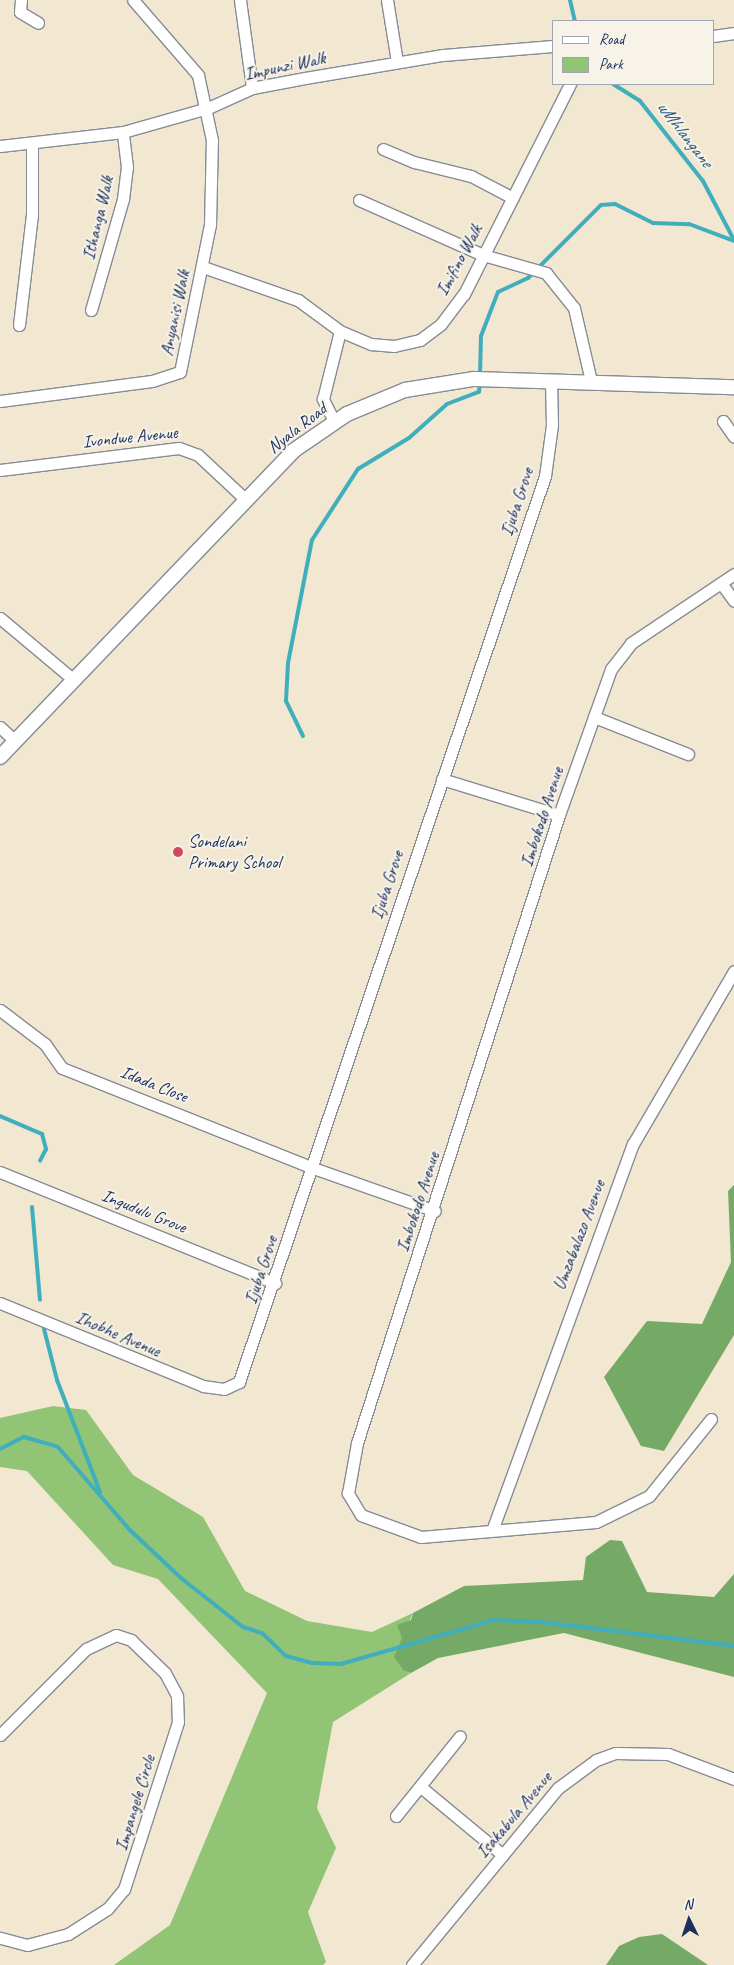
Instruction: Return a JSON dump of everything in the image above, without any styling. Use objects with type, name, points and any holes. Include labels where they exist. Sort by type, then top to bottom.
[{"type":"street","points":[[20,0],[20,12],[38,23]]},
{"type":"street","name":"Anyanisi Walk","points":[[0,401],[178,374],[203,267],[212,176],[208,108],[198,75],[186,57],[134,0]]},
{"type":"street","points":[[240,0],[252,88]]},
{"type":"street","points":[[387,0],[397,62]]},
{"type":"street","points":[[714,36],[734,33]]},
{"type":"street","name":"Impunzi Walk","points":[[0,146],[32,145],[123,132],[208,108],[252,88],[397,62],[552,46]]},
{"type":"street","name":"Imifino Walk","points":[[203,267],[298,300],[340,331],[384,346],[420,340],[453,310],[513,198],[570,85]]},
{"type":"street","name":"Ithanga Walk","points":[[91,310],[123,199],[127,167],[123,132]]},
{"type":"street","points":[[19,325],[32,215],[32,145]]},
{"type":"street","points":[[383,149],[414,162],[463,173],[513,198]]},
{"type":"street","points":[[360,200],[482,255],[534,268],[546,273],[574,308],[591,381]]},
{"type":"street","points":[[334,422],[323,399],[340,331]]},
{"type":"street","name":"Nyala Road","points":[[0,757],[245,499],[293,451],[334,422],[405,390],[480,378],[734,387]]},
{"type":"street","name":"Ijuba Grove","points":[[224,1389],[239,1382],[245,1371],[442,778],[546,476],[552,425],[551,380]]},
{"type":"street","points":[[723,421],[734,437]]},
{"type":"street","name":"Ivondwe Avenue","points":[[0,470],[179,448],[198,454],[245,499]]},
{"type":"street","name":"Imbokodo Avenue","points":[[712,1419],[671,1474],[649,1496],[616,1515],[596,1522],[494,1528],[464,1536],[409,1535],[361,1515],[348,1493],[357,1443],[435,1211],[559,815],[611,669],[625,648],[734,574]]},
{"type":"street","points":[[721,582],[734,601]]},
{"type":"street","points":[[0,618],[74,680]]},
{"type":"street","points":[[594,717],[688,754]]},
{"type":"street","points":[[0,727],[15,741]]},
{"type":"street","points":[[442,778],[559,815]]},
{"type":"street","name":"Umzabalazo Avenue","points":[[494,1528],[633,1144],[734,971]]},
{"type":"street","name":"Idada Close","points":[[0,1010],[45,1044],[62,1068],[313,1168],[435,1211]]},
{"type":"street","name":"Ingudulu Grove","points":[[0,1172],[275,1283]]},
{"type":"street","name":"Ihobhe Avenue","points":[[0,1303],[186,1380],[224,1389]]},
{"type":"street","name":"Impangele Circle","points":[[0,1735],[95,1643],[116,1635],[127,1637],[165,1674],[177,1696],[178,1722],[134,1866],[124,1889],[88,1924],[47,1942],[26,1946],[0,1938]]},
{"type":"street","points":[[396,1816],[422,1788],[460,1736]]},
{"type":"street","name":"Isakabula Avenue","points":[[412,1965],[558,1788],[577,1771],[615,1753],[668,1754],[734,1779]]},
{"type":"street","points":[[422,1788],[503,1855]]},
{"type":"green space","points":[[734,1185],[734,1335],[664,1451],[641,1446],[604,1377],[647,1321],[702,1324],[731,1262],[728,1191]]},
{"type":"green space","points":[[53,1406],[86,1410],[133,1475],[203,1517],[245,1591],[307,1621],[372,1632],[413,1613],[402,1638],[404,1671],[411,1673],[333,1722],[317,1808],[336,1848],[308,1912],[326,1962],[323,1965],[114,1965],[170,1925],[267,1693],[158,1579],[113,1565],[27,1471],[0,1467],[0,1418]]},
{"type":"green space","points":[[610,1540],[622,1541],[647,1592],[714,1597],[734,1574],[734,1677],[564,1633],[438,1658],[411,1673],[404,1671],[394,1657],[402,1638],[397,1625],[411,1620],[413,1613],[464,1586],[583,1580],[586,1557]]},
{"type":"green space","points":[[662,1934],[708,1965],[606,1965],[619,1946],[639,1937]]},
{"type":"waterway","name":"uMhlangane","points":[[570,0],[575,20]]},
{"type":"waterway","name":"uMhlangane","points":[[615,85],[640,101],[703,181],[734,240]]},
{"type":"waterway","points":[[480,376],[481,336],[498,292],[528,278],[601,205],[615,204],[653,223],[689,224],[734,241]]},
{"type":"waterway","points":[[303,736],[286,701],[288,663],[312,540],[358,469],[409,438],[447,404],[479,392],[480,383]]},
{"type":"waterway","points":[[0,1116],[42,1134],[46,1149],[40,1161]]},
{"type":"waterway","points":[[32,1207],[40,1300]]},
{"type":"waterway","points":[[44,1329],[57,1380],[100,1492]]},
{"type":"waterway","points":[[0,1449],[24,1437],[58,1447],[130,1530],[181,1578],[243,1627],[262,1633],[286,1656],[312,1663],[341,1664],[494,1620],[542,1622],[734,1646]]},
{"type":"place","name":"Sondelani Primary School","points":[[178,852]]}]
